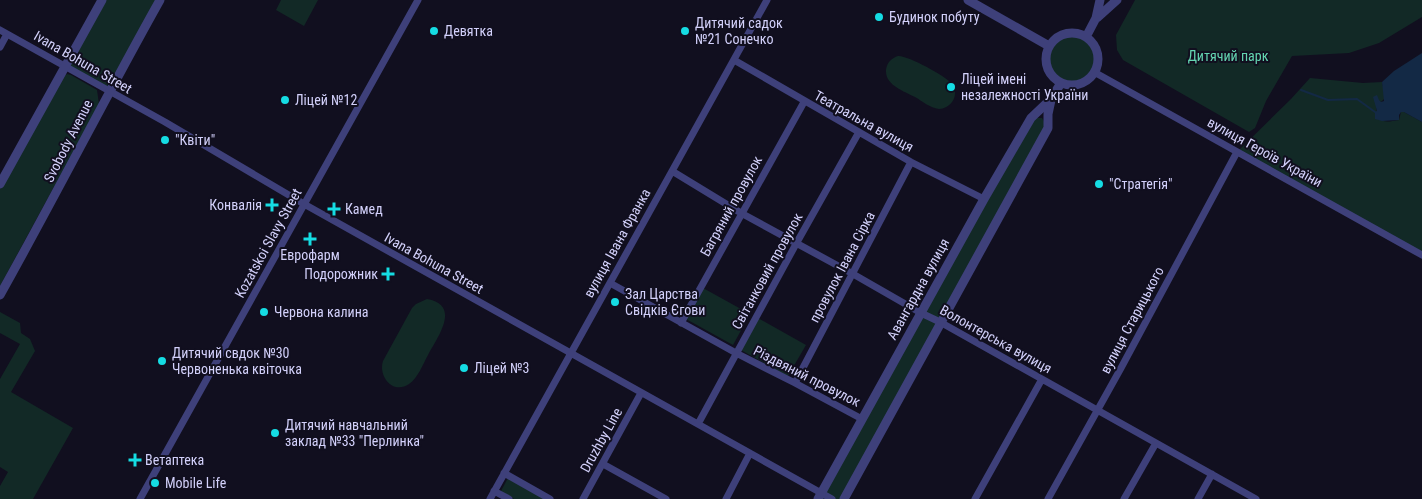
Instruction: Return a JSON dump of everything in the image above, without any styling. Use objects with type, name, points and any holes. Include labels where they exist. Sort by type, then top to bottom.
[{"type":"street","points":[[0,184],[102,0]]},
{"type":"street","name":"Svobody Avenue","points":[[0,294],[160,0]]},
{"type":"street","name":"Kozatskoi Slavy Street","points":[[140,499],[418,0]]},
{"type":"street","name":"вулиця Івана Франка","points":[[490,499],[767,0]]},
{"type":"street","points":[[968,0],[1049,46]]},
{"type":"street","points":[[1086,37],[1096,18],[1100,0]]},
{"type":"street","points":[[1096,18],[1116,0]]},
{"type":"street","name":"Ivana Bohuna Street","points":[[0,30],[165,122],[304,204],[750,453],[820,496],[832,499]]},
{"type":"street","points":[[1075,33],[1086,37],[1095,46],[1097,52],[1097,65],[1094,72],[1091,77],[1080,84],[1067,85],[1060,83],[1051,75],[1046,64],[1045,57],[1049,46],[1057,37],[1063,34],[1075,33]]},
{"type":"street","points":[[0,48],[7,34]]},
{"type":"street","name":"Театральна вулиця","points":[[734,60],[804,102],[912,162],[984,199]]},
{"type":"street","name":"вулиця Героїв України","points":[[1094,72],[1422,255]]},
{"type":"street","name":"Авангардна вулиця","points":[[844,499],[1048,128],[1051,100],[1060,83]]},
{"type":"street","name":"Авангардна вулиця","points":[[820,496],[984,199],[1031,118],[1051,100]]},
{"type":"street","name":"Багряний провулок","points":[[681,323],[804,102]]},
{"type":"street","name":"Світанковий провулок","points":[[698,424],[859,132]]},
{"type":"street","name":"вулиця Старицького","points":[[1048,499],[1237,152]]},
{"type":"street","name":"провулок Івана Сірка","points":[[795,382],[912,162]]},
{"type":"street","name":"Волонтерська вулиця","points":[[672,171],[741,214],[940,322],[1256,499]]},
{"type":"street","name":"Різдвяний провулок","points":[[610,283],[736,353],[795,382],[862,419]]},
{"type":"street","points":[[975,499],[1042,379]]},
{"type":"street","name":"Druzhby Line","points":[[583,499],[641,393]]},
{"type":"street","points":[[1124,499],[1156,443]]},
{"type":"street","points":[[726,499],[750,453]]},
{"type":"street","points":[[603,464],[666,499]]},
{"type":"street","points":[[504,473],[550,499]]},
{"type":"street","points":[[1198,499],[1212,474]]},
{"type":"street","points":[[494,491],[509,499]]},
{"type":"green space","points":[[106,0],[157,0],[107,87],[70,65]]},
{"type":"green space","points":[[281,0],[318,0],[304,26],[276,10]]},
{"type":"green space","name":"Дитячий парк","points":[[1135,0],[1422,0],[1422,17],[1379,43],[1349,53],[1292,56],[1266,101],[1255,128],[1249,132],[1123,60],[1117,50],[1116,35]]},
{"type":"green space","points":[[1068,36],[1076,36],[1085,40],[1091,46],[1095,59],[1091,72],[1085,78],[1076,82],[1068,82],[1059,78],[1053,72],[1049,63],[1049,55],[1053,46],[1059,40]]},
{"type":"green space","points":[[898,56],[917,62],[948,80],[955,91],[951,103],[939,109],[929,106],[892,84],[887,75],[887,65]]},
{"type":"green space","points":[[67,74],[97,90],[99,104],[0,286],[0,189],[61,78]]},
{"type":"green space","points":[[1310,78],[1363,83],[1382,82],[1385,98],[1381,102],[1378,100],[1376,106],[1380,119],[1385,121],[1399,120],[1401,112],[1404,112],[1422,122],[1422,255],[1237,152]]},
{"type":"green space","points":[[1031,118],[1042,118],[1048,128],[844,499],[818,499]]},
{"type":"green space","points":[[703,288],[750,314],[733,345],[686,319]]},
{"type":"green space","points":[[427,299],[437,302],[443,308],[445,315],[441,331],[415,378],[403,387],[392,386],[385,378],[382,367],[383,361],[412,308]]},
{"type":"green space","points":[[0,312],[20,323],[21,333],[30,339],[35,351],[11,392],[73,428],[33,499],[0,499],[0,486],[8,472],[0,467],[0,379],[20,344],[0,333]]},
{"type":"green space","points":[[758,318],[806,345],[788,376],[739,349]]},
{"type":"green space","points":[[509,476],[552,499],[514,499],[501,491]]},
{"type":"water","points":[[1422,53],[1422,122],[1404,112],[1401,112],[1399,115],[1399,120],[1382,121],[1375,119],[1375,112],[1377,111],[1373,97],[1377,95],[1381,102],[1384,101],[1382,82],[1394,71]]},
{"type":"waterway","points":[[1301,90],[1328,100],[1357,99],[1375,112]]},
{"type":"place","name":"Будинок побуту","points":[[879,17]]},
{"type":"place","name":"Девятка","points":[[434,31]]},
{"type":"place","name":"Дитячий садок №21 Сонечко","points":[[685,31]]},
{"type":"place","name":"Ліцей імені незалежності України","points":[[951,87]]},
{"type":"place","name":"Ліцей №12","points":[[285,100]]},
{"type":"place","name":"\"Квіти\"","points":[[165,140]]},
{"type":"place","name":"\"Стратегія\"","points":[[1099,184]]},
{"type":"place","name":"Конвалія","points":[[272,205]]},
{"type":"place","name":"Камед","points":[[334,209]]},
{"type":"place","name":"Еврофарм","points":[[310,239]]},
{"type":"place","name":"Подорожник","points":[[388,274]]},
{"type":"place","name":"Зал Царства Свідків Єгови","points":[[615,302]]},
{"type":"place","name":"Червона калина","points":[[264,312]]},
{"type":"place","name":"Дитячий свдок №30 Червоненька квіточка","points":[[162,361]]},
{"type":"place","name":"Ліцей №3","points":[[464,368]]},
{"type":"place","name":"Дитячий навчальний заклад №33 \"Перлинка\"","points":[[275,433]]},
{"type":"place","name":"Ветаптека","points":[[135,460]]},
{"type":"place","name":"Mobile Life","points":[[155,483]]}]
